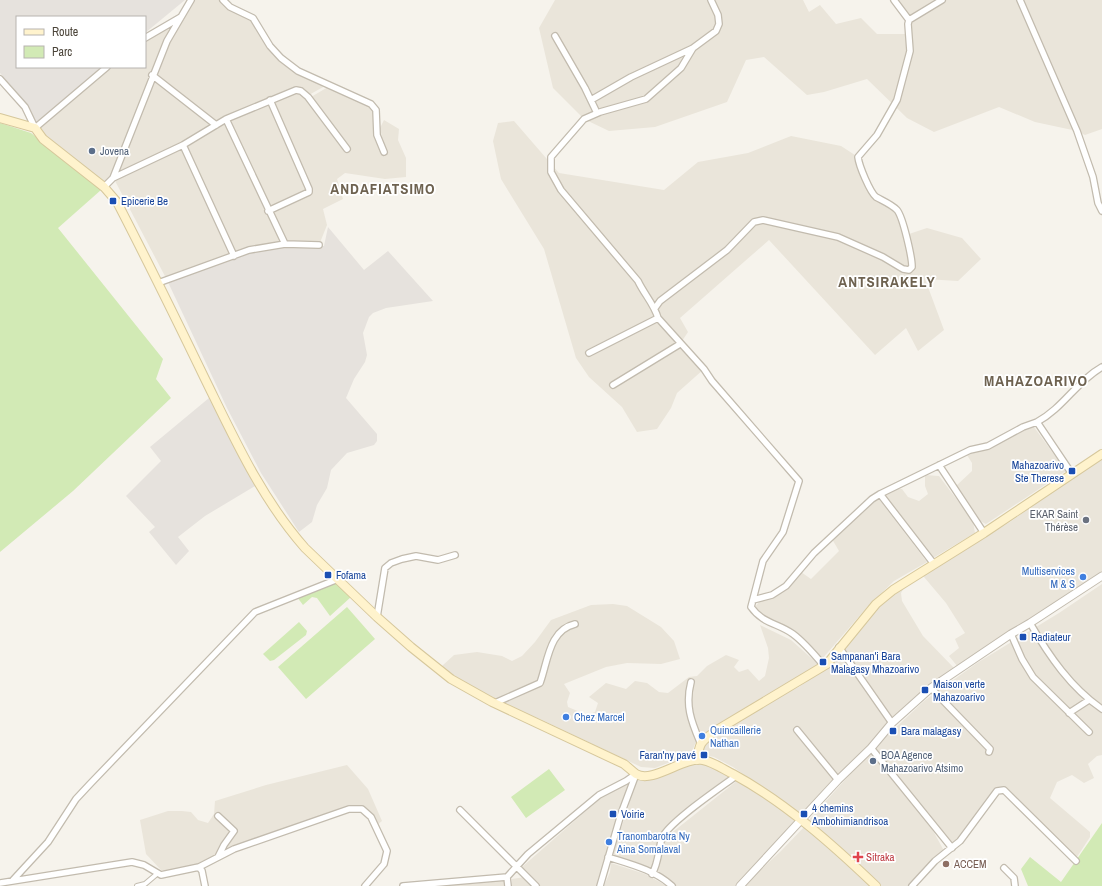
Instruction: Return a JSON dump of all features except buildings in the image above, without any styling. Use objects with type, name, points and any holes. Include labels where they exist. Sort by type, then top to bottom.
[{"type":"main road","points":[[0,118],[35,128],[43,139],[104,187],[117,202],[251,472],[291,533],[411,648],[451,679],[495,703],[624,764],[636,774],[648,776],[698,760],[712,763],[754,786],[801,820],[842,854],[876,886]]},
{"type":"main road","points":[[698,760],[700,742],[717,730],[824,666],[876,604],[893,590],[984,533],[1102,454]]},
{"type":"street","points":[[113,178],[152,74],[167,41],[191,0]]},
{"type":"street","points":[[223,0],[230,7],[253,18],[270,46],[280,58],[298,71],[370,104],[376,110],[377,135],[384,152]]},
{"type":"street","points":[[591,100],[631,77],[693,48],[716,31],[719,24],[718,15],[711,0]]},
{"type":"street","points":[[655,308],[660,301],[727,250],[754,222],[763,220],[838,236],[883,257],[903,269],[909,270],[912,267],[906,235],[898,211],[886,202],[874,196],[860,167],[858,158],[877,135],[897,100],[910,51],[909,20],[894,0]]},
{"type":"street","points":[[909,20],[942,0]]},
{"type":"street","points":[[1020,0],[1077,131],[1093,177],[1098,203],[1102,211]]},
{"type":"street","points":[[146,37],[181,17]]},
{"type":"street","points":[[555,36],[597,113]]},
{"type":"street","points":[[693,48],[681,68],[646,99],[597,113],[584,120],[551,157],[551,172],[561,190],[632,274],[655,308],[658,318],[704,369],[716,387],[799,481],[783,532],[763,561],[751,607],[758,617],[792,633],[809,648],[824,666]]},
{"type":"street","points":[[0,80],[25,107],[35,128],[106,68]]},
{"type":"street","points":[[152,74],[216,125]]},
{"type":"street","points":[[104,187],[113,178],[183,145],[226,119],[292,91],[301,91],[308,97],[348,149]]},
{"type":"street","points":[[268,211],[300,198],[309,192],[270,100]]},
{"type":"street","points":[[226,119],[268,211],[285,244]]},
{"type":"street","points":[[183,145],[234,256]]},
{"type":"street","points":[[158,283],[249,250],[285,244],[319,245]]},
{"type":"street","points":[[589,353],[658,318]]},
{"type":"street","points":[[613,385],[680,344]]},
{"type":"street","points":[[753,600],[772,595],[786,586],[814,553],[872,499],[924,474],[939,464],[970,450],[988,446],[1023,427],[1049,416],[1089,374],[1102,367]]},
{"type":"street","points":[[1037,422],[1072,474]]},
{"type":"street","points":[[939,464],[984,533]]},
{"type":"street","points":[[880,494],[934,564]]},
{"type":"street","points":[[377,617],[385,568],[409,557],[416,556],[438,560],[455,555]]},
{"type":"street","points":[[740,886],[838,780],[871,748],[892,723],[931,688],[1011,634],[1102,576]]},
{"type":"street","points":[[13,880],[48,842],[76,800],[90,784],[255,612],[338,579]]},
{"type":"street","points":[[1030,623],[1064,674],[1089,700],[1102,709]]},
{"type":"street","points":[[495,703],[540,683],[552,643],[558,632],[567,626],[575,624]]},
{"type":"street","points":[[1011,634],[1022,659],[1033,677],[1089,732]]},
{"type":"street","points":[[839,647],[892,723]]},
{"type":"street","points":[[691,682],[687,697],[700,742]]},
{"type":"street","points":[[931,688],[990,749],[989,752]]},
{"type":"street","points":[[1069,713],[1089,700]]},
{"type":"street","points":[[797,730],[838,780]]},
{"type":"street","points":[[871,748],[952,848]]},
{"type":"street","points":[[600,886],[608,857],[636,774]]},
{"type":"street","points":[[508,886],[507,877],[515,866],[599,794],[626,781],[636,774]]},
{"type":"street","points":[[652,874],[656,868],[662,838],[666,832],[736,776]]},
{"type":"street","points":[[912,886],[935,861],[952,848],[967,832],[997,791],[1001,789],[1076,861]]},
{"type":"street","points":[[0,883],[132,862],[144,865],[161,875],[199,867],[234,849],[349,808],[362,809],[371,817],[387,851],[384,864],[365,886]]},
{"type":"street","points":[[460,810],[536,886]]},
{"type":"street","points":[[218,816],[234,831],[218,857]]},
{"type":"street","points":[[608,857],[638,866],[665,879],[672,886]]},
{"type":"street","points":[[199,867],[202,871],[205,886]]},
{"type":"street","points":[[1004,868],[1014,878],[1015,886]]},
{"type":"street","points":[[137,886],[149,881],[158,874]]},
{"type":"street","points":[[403,886],[507,877]]},
{"type":"shaded area","points":[[0,0],[185,0],[146,32],[146,16],[16,16],[16,68],[105,68],[38,125],[20,96],[0,73]]},
{"type":"shaded area","points":[[191,0],[223,0],[253,18],[281,58],[325,86],[307,96],[348,152],[349,149],[311,97],[328,87],[371,106],[374,111],[374,138],[381,154],[386,155],[380,128],[384,120],[399,129],[398,140],[406,158],[406,177],[385,179],[345,173],[337,179],[343,199],[323,209],[327,225],[319,245],[167,280],[113,177],[104,187],[35,128],[106,68],[146,68],[146,37],[181,17]]},
{"type":"shaded area","points":[[555,0],[803,0],[809,12],[820,5],[836,24],[861,18],[877,34],[909,34],[909,19],[893,0],[1102,0],[1102,129],[1085,135],[1077,131],[1035,122],[999,107],[934,132],[907,118],[867,79],[824,92],[807,95],[764,57],[746,60],[727,102],[655,127],[609,131],[584,119],[553,88],[539,28]]},
{"type":"shaded area","points":[[514,121],[559,173],[664,190],[698,162],[748,153],[791,136],[841,146],[858,157],[874,196],[898,211],[906,235],[927,228],[962,238],[981,259],[958,281],[925,279],[944,330],[918,351],[906,328],[875,355],[769,240],[680,318],[688,332],[680,344],[704,369],[677,393],[671,408],[657,429],[637,432],[622,407],[589,377],[576,358],[544,249],[501,179],[493,141],[498,123]]},
{"type":"shaded area","points":[[328,227],[364,270],[388,251],[433,301],[386,308],[373,313],[369,317],[363,333],[367,355],[365,362],[354,379],[346,398],[377,434],[377,441],[374,445],[347,453],[331,470],[327,488],[317,505],[312,522],[299,532],[261,473],[227,408],[167,280],[249,250],[285,244],[324,246]]},
{"type":"shaded area","points":[[209,398],[255,486],[205,516],[178,537],[189,551],[176,565],[149,532],[155,527],[126,496],[161,461],[150,447]]},
{"type":"shaded area","points":[[1034,427],[1066,471],[986,524],[980,521],[956,486],[972,471],[972,463],[967,455],[987,449],[1012,435]]},
{"type":"shaded area","points":[[1102,455],[1102,573],[958,667],[949,656],[959,648],[955,639],[965,633],[946,603],[924,577],[924,573],[1010,522]]},
{"type":"shaded area","points":[[925,475],[939,476],[973,521],[975,533],[933,558],[883,496],[895,488],[902,489],[908,497],[919,501],[928,494],[925,486]]},
{"type":"shaded area","points":[[878,498],[927,562],[894,581],[869,605],[822,659],[808,647],[759,614],[755,607],[759,602],[773,598],[788,587],[801,572],[811,579],[839,551],[832,539],[859,512]]},
{"type":"shaded area","points":[[907,583],[901,593],[902,601],[923,636],[955,669],[893,720],[842,647],[870,614],[891,594]]},
{"type":"shaded area","points":[[1102,584],[1102,755],[1097,756],[1088,764],[1094,778],[1084,783],[1072,775],[1057,782],[1050,798],[1090,832],[1090,837],[1075,860],[1006,789],[1000,787],[995,789],[953,846],[908,789],[873,749],[924,701],[977,663],[1059,613]]},
{"type":"shaded area","points":[[613,604],[627,606],[661,627],[674,641],[680,659],[661,664],[627,663],[606,667],[564,684],[570,693],[567,702],[568,707],[587,715],[595,712],[598,703],[589,697],[606,683],[626,689],[635,681],[647,683],[659,692],[668,693],[689,677],[697,676],[707,666],[726,655],[739,660],[734,667],[739,672],[748,669],[759,681],[765,676],[769,658],[768,648],[760,625],[791,640],[818,664],[801,678],[706,734],[695,744],[691,754],[655,768],[641,767],[540,719],[510,707],[450,675],[442,666],[454,655],[477,652],[502,656],[512,661],[522,656],[535,642],[551,620],[591,605]]},
{"type":"shaded area","points":[[837,648],[889,724],[803,816],[733,767],[714,757],[697,753],[707,744],[711,736],[776,698],[799,687],[814,676]]},
{"type":"shaded area","points":[[871,751],[931,827],[945,854],[909,886],[880,886],[808,821]]},
{"type":"shaded area","points":[[700,762],[731,775],[668,827],[651,872],[636,863],[611,857],[628,808],[632,790],[638,777]]},
{"type":"shaded area","points":[[347,765],[368,789],[382,821],[377,825],[358,807],[281,831],[215,855],[198,866],[168,872],[161,870],[146,854],[140,820],[168,811],[182,811],[191,812],[198,820],[208,823],[214,814],[215,801],[266,785]]},
{"type":"shaded area","points":[[738,780],[797,820],[738,886],[675,886],[656,873],[664,839]]},
{"type":"shaded area","points":[[630,782],[598,886],[538,886],[522,867],[603,796]]},
{"type":"shaded area","points":[[806,825],[873,886],[743,886],[781,851]]},
{"type":"shaded area","points":[[611,863],[645,874],[667,886],[604,886],[610,872]]},
{"type":"shaded area","points":[[525,877],[533,886],[512,886],[512,879]]},
{"type":"shaded area","points":[[504,880],[505,886],[441,886],[450,884],[471,884]]},
{"type":"green space","points":[[0,123],[31,133],[101,190],[58,228],[163,359],[156,379],[171,398],[73,491],[0,552]]},
{"type":"green space","points":[[336,582],[351,597],[330,616],[317,598],[312,597],[303,605],[297,597]]},
{"type":"green space","points":[[347,607],[375,639],[306,699],[278,667]]},
{"type":"green space","points":[[299,622],[307,631],[306,635],[274,660],[270,661],[263,654]]},
{"type":"green space","points":[[549,769],[565,790],[526,818],[511,797]]},
{"type":"green space","points":[[1102,823],[1102,886],[1028,886],[1021,869],[1030,857],[1061,882]]},
{"type":"place","name":"Jovena","points":[[92,151]]},
{"type":"place","name":"Epicerie Be","points":[[113,201]]},
{"type":"place","name":"Mahazoarivo Ste Therese","points":[[1072,471]]},
{"type":"place","name":"EKAR Saint Thérèse","points":[[1086,520]]},
{"type":"place","name":"Fofama","points":[[328,575]]},
{"type":"place","name":"Multiservices M & S","points":[[1083,577]]},
{"type":"place","name":"Radiateur","points":[[1023,637]]},
{"type":"place","name":"Sampanan'i Bara Malagasy Mhazoarivo","points":[[823,662]]},
{"type":"place","name":"Maison verte Mahazoarivo","points":[[925,690]]},
{"type":"place","name":"Chez Marcel","points":[[566,717]]},
{"type":"place","name":"Bara malagasy","points":[[893,731]]},
{"type":"place","name":"Quincaillerie Nathan","points":[[702,736]]},
{"type":"place","name":"Faran'ny pavé","points":[[704,755]]},
{"type":"place","name":"BOA Agence Mahazoarivo Atsimo","points":[[873,761]]},
{"type":"place","name":"Voirie","points":[[613,814]]},
{"type":"place","name":"4 chemins Ambohimiandrisoa","points":[[804,814]]},
{"type":"place","name":"Tranombarotra Ny Aina Somalaval","points":[[609,842]]},
{"type":"place","name":"Sitraka","points":[[858,857]]},
{"type":"place","name":"ACCEM","points":[[946,864]]},
{"type":"district","name":"ANDAFIATSIMO","points":[[383,188]]},
{"type":"district","name":"ANTSIRAKELY","points":[[887,281]]},
{"type":"district","name":"MAHAZOARIVO","points":[[1036,380]]}]
